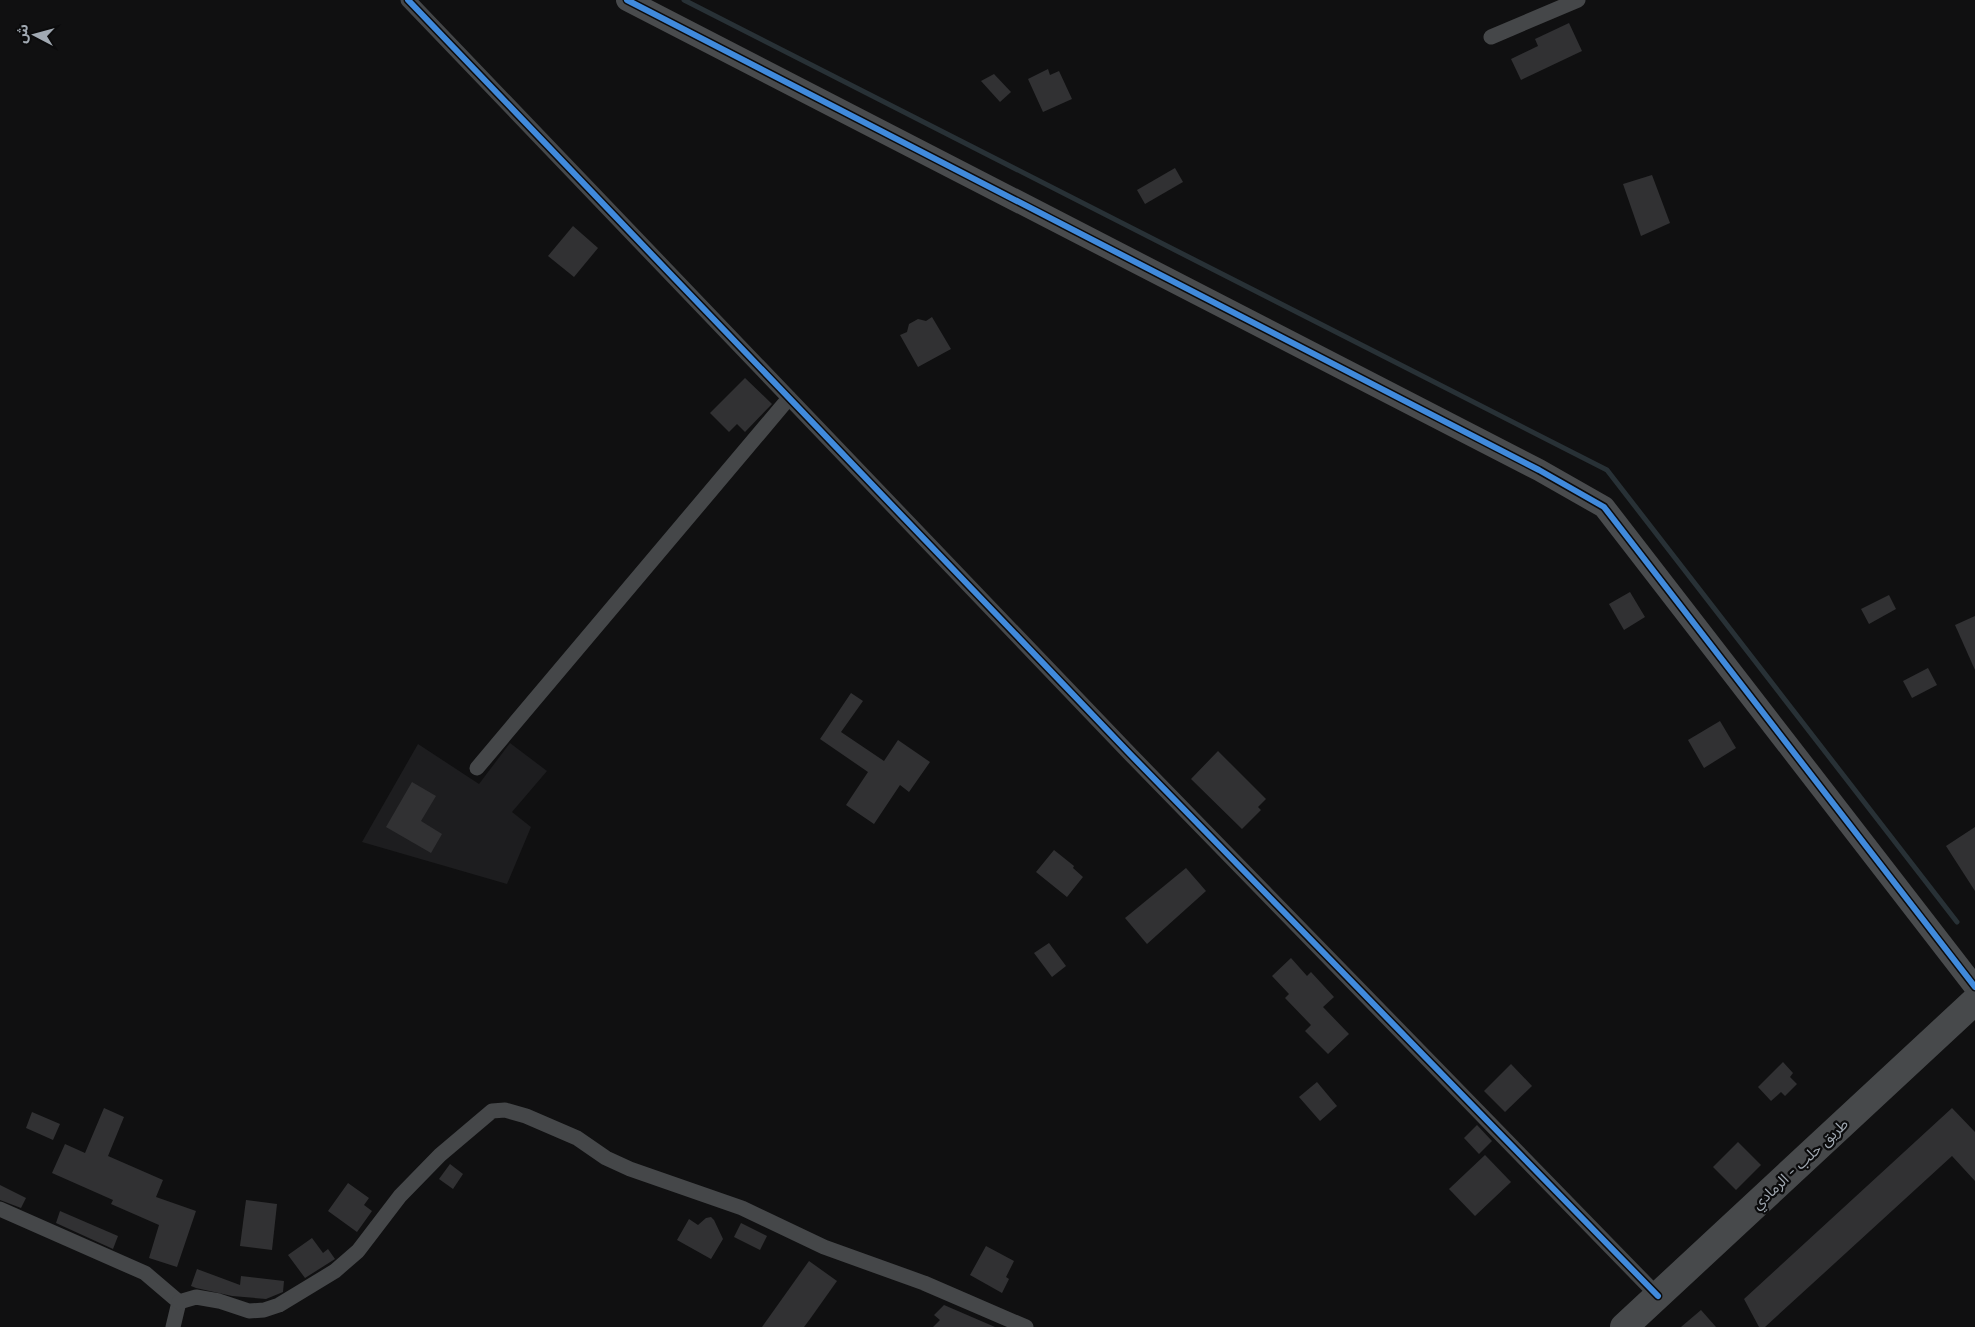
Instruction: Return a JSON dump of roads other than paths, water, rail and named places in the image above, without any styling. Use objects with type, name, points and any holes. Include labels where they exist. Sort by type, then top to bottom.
[{"type":"highway","name":"طريق حلب - الرمادي","points":[[1624,1327],[1975,1002]]},
{"type":"street","points":[[408,0],[1131,756],[1658,1296]]},
{"type":"street","points":[[627,0],[1530,465],[1604,507],[1975,987]]},
{"type":"street","points":[[1490,37],[1578,0]]},
{"type":"street","points":[[477,768],[789,398]]},
{"type":"street","points":[[180,1302],[196,1297],[219,1301],[248,1311],[264,1310],[279,1305],[334,1271],[358,1251],[400,1196],[440,1155],[492,1111],[505,1110],[526,1116],[577,1138],[606,1158],[630,1169],[742,1208],[824,1247],[924,1283],[1026,1327]]},
{"type":"street","points":[[0,1208],[145,1273],[180,1302]]},
{"type":"street","points":[[173,1327],[180,1302]]},
{"type":"waterway","points":[[684,0],[1607,470],[1957,922]]}]
